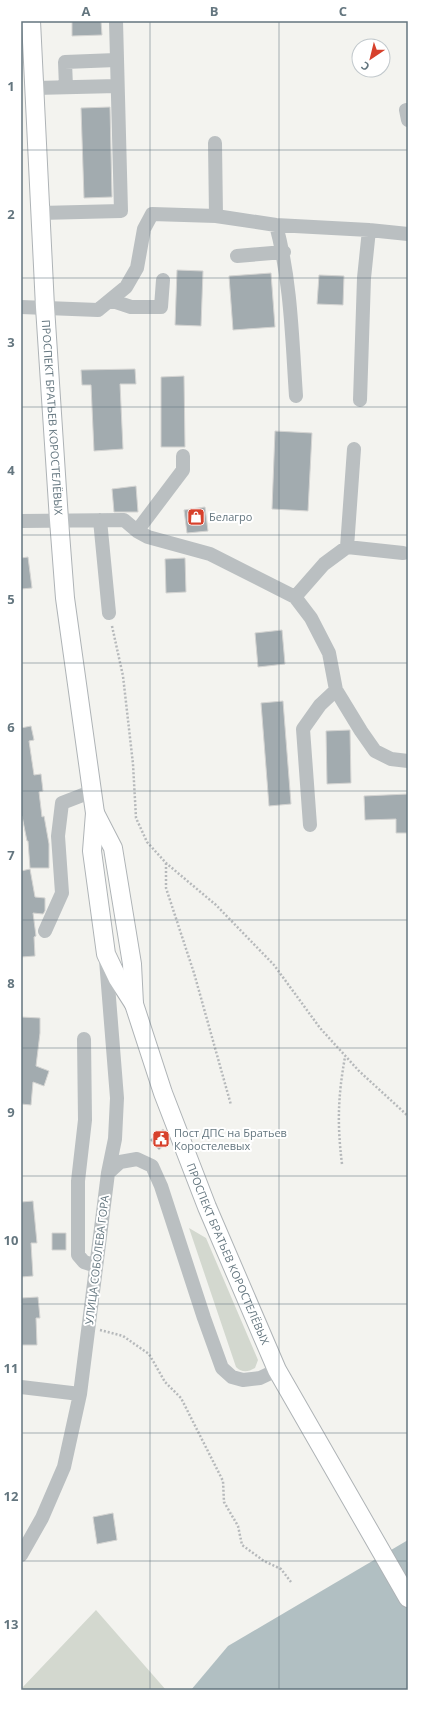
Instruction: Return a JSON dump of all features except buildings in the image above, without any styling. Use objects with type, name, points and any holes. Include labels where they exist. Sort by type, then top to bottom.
[{"type":"main road","name":"ПРОСПЕКТ БРАТЬЕВ КОРОСТЕЛЁВЫХ","points":[[31,21],[45,307],[59,520],[66,598],[93,791],[95,813],[92,851],[106,954],[118,979],[134,1004],[163,1092],[191,1164],[277,1370],[408,1598]]},
{"type":"main road","name":"ПРОСПЕКТ БРАТЬЕВ КОРОСТЕЛЁВЫХ","points":[[95,813],[113,848],[132,964],[134,1004]]},
{"type":"street","points":[[40,213],[121,211],[116,21]]},
{"type":"street","points":[[66,87],[65,62],[116,60]]},
{"type":"street","points":[[35,88],[117,86]]},
{"type":"street","points":[[215,143],[216,216]]},
{"type":"street","points":[[21,307],[98,310],[126,287],[137,268],[144,229],[152,214],[216,216],[276,225],[368,230],[408,234]]},
{"type":"street","points":[[276,225],[284,252],[289,284],[296,396]]},
{"type":"street","points":[[360,400],[364,278],[368,230]]},
{"type":"street","points":[[237,256],[284,252]]},
{"type":"street","points":[[110,300],[131,307],[161,307],[163,280]]},
{"type":"street","points":[[347,547],[354,449]]},
{"type":"street","points":[[137,531],[183,470],[183,456]]},
{"type":"street","points":[[100,520],[109,614]]},
{"type":"street","points":[[21,521],[124,520],[137,531],[148,537],[210,554],[295,596],[311,618],[329,653],[336,690],[375,751],[391,759],[408,761]]},
{"type":"street","points":[[295,596],[324,564],[347,547],[402,553]]},
{"type":"street","points":[[310,825],[303,729],[320,705],[336,690]]},
{"type":"street","points":[[45,931],[62,893],[58,836],[62,803],[93,791]]},
{"type":"street","name":"УЛИЦА СОБОЛЕВА ГОРА","points":[[21,1555],[42,1518],[64,1467],[80,1394],[108,1173],[114,1139],[117,1098],[106,954]]},
{"type":"street","points":[[84,1039],[85,1120],[78,1181],[78,1255],[84,1262],[96,1266]]},
{"type":"street","points":[[108,1173],[120,1162],[137,1159],[152,1166],[161,1186],[222,1368],[232,1377],[243,1380],[260,1378],[277,1370]]},
{"type":"street","points":[[21,1387],[80,1394]]},
{"type":"path","points":[[109,614],[123,676],[133,764],[136,818],[147,842],[166,863],[216,905],[274,965],[320,1028],[359,1071],[408,1116]]},
{"type":"path","points":[[166,863],[166,888],[194,973],[231,1105]]},
{"type":"path","points":[[342,1164],[338,1133],[339,1090],[345,1056]]},
{"type":"path","points":[[88,1327],[123,1336],[148,1354],[165,1382],[181,1398],[224,1481],[224,1502],[238,1526],[242,1545],[264,1561],[281,1568],[291,1582]]},
{"type":"shaded area","points":[[189,1228],[206,1238],[258,1360],[255,1368],[243,1371],[236,1367]]},
{"type":"shaded area","points":[[408,1540],[408,1690],[191,1690],[228,1646]]},
{"type":"shaded area","points":[[96,1610],[166,1690],[21,1690],[21,1689]]},
{"type":"place","name":"Белагро","points":[[196,517]]},
{"type":"place","name":"Пост ДПС на Братьев Коростелевых","points":[[161,1139]]}]
